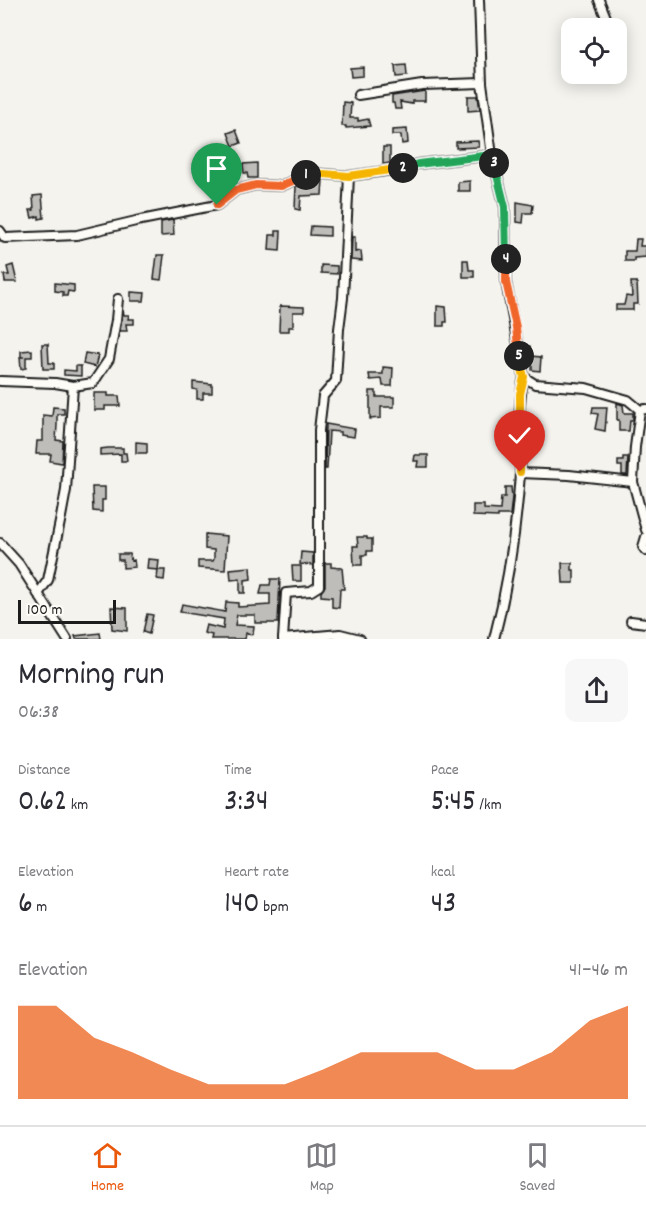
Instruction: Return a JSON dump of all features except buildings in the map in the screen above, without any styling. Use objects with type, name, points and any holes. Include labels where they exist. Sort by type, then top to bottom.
[{"type":"street","points":[[480,0],[482,83],[492,155],[505,207],[506,282],[524,377],[520,394],[520,472],[508,579],[494,639]]},
{"type":"street","points":[[599,0],[606,18]]},
{"type":"street","points":[[358,95],[422,85],[482,83]]},
{"type":"street","points":[[0,231],[5,238],[77,235],[217,205],[236,190],[256,185],[281,186],[311,173],[349,176],[418,164],[492,155]]},
{"type":"street","points":[[349,176],[336,381],[323,396],[319,430],[319,586],[311,591],[286,593],[283,639],[340,634],[360,639]]},
{"type":"street","points":[[0,381],[73,386],[93,383],[109,359],[118,299]]},
{"type":"street","points":[[524,377],[535,384],[586,388],[628,400],[643,410],[634,447],[633,482],[646,530]]},
{"type":"street","points":[[38,594],[48,580],[66,490],[73,386]]},
{"type":"street","points":[[520,472],[633,482]]},
{"type":"street","points":[[646,537],[644,547],[646,551]]},
{"type":"street","points":[[0,543],[19,564],[67,639]]},
{"type":"street","points":[[632,621],[646,623]]},
{"type":"route","points":[[217,205],[236,190],[256,185],[281,186],[311,173],[349,176],[418,164],[492,155],[505,207],[506,282],[516,327],[517,350],[524,377],[520,394],[520,472]]}]
